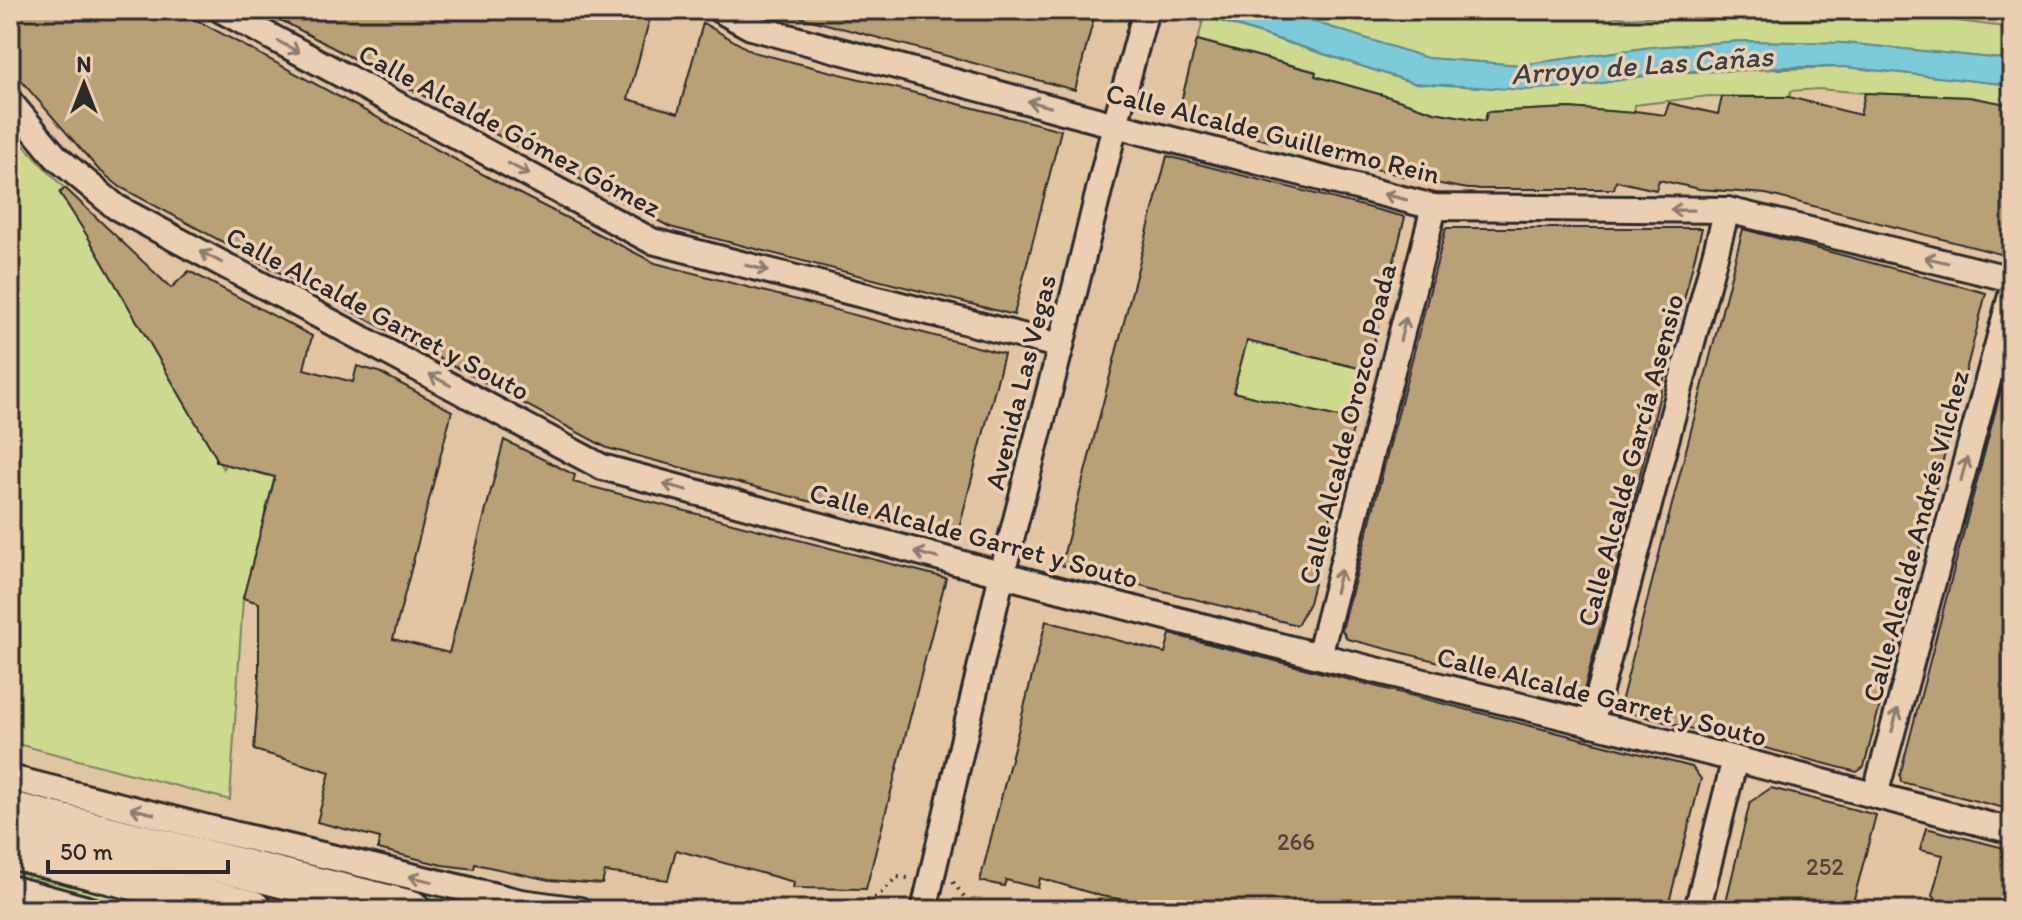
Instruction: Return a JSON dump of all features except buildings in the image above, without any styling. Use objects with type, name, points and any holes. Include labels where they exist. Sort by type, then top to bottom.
[{"type":"main road","points":[[10,811],[411,910]]},
{"type":"main road","points":[[10,849],[252,910]]},
{"type":"street","name":"Calle Alcalde Gómez Gómez","points":[[221,10],[652,241],[1061,346]]},
{"type":"street","name":"Calle Alcalde Guillermo Rein","points":[[720,10],[751,27],[1434,207],[1727,210],[2012,279]]},
{"type":"street","name":"Avenida Las Vegas","points":[[924,910],[1002,574],[1146,10]]},
{"type":"street","name":"Calle Alcalde Garret y Souto","points":[[10,102],[56,157],[116,207],[602,467],[1319,656],[2012,831]]},
{"type":"street","name":"Calle Alcalde Orozco Poada","points":[[1319,656],[1434,207]]},
{"type":"street","name":"Calle Alcalde García Asensio","points":[[1591,724],[1727,210]]},
{"type":"street","name":"Calle Alcalde Andrés Vílchez","points":[[1875,795],[2012,292]]},
{"type":"street","points":[[1697,910],[1735,759]]},
{"type":"street","points":[[10,778],[507,899],[580,910]]},
{"type":"street","points":[[10,888],[91,910]]},
{"type":"green space","points":[[1277,10],[1426,10],[1499,18],[1500,10],[1565,10],[1627,18],[1767,10],[1873,10],[2012,28],[2012,60],[1844,43],[1743,41],[1652,47],[1520,65],[1427,58]]},
{"type":"green space","points":[[1204,16],[1414,83],[1584,86],[1662,73],[1845,67],[2012,85],[2012,105],[1970,97],[1819,89],[1791,91],[1789,97],[1709,96],[1635,105],[1634,113],[1569,108],[1488,112],[1485,121],[1434,112],[1315,76],[1315,71],[1198,40]]},
{"type":"green space","points":[[10,131],[64,188],[59,192],[223,469],[225,464],[275,477],[243,598],[230,800],[10,742]]},
{"type":"green space","points":[[1247,341],[1367,370],[1355,421],[1233,392]]},
{"type":"green space","points":[[10,787],[509,910],[469,910],[10,797]]},
{"type":"green space","points":[[10,861],[204,910],[127,910],[51,891],[10,878]]},
{"type":"water","name":"Arroyo de Las Cañas","points":[[1188,10],[1277,10],[1427,58],[1520,65],[1652,47],[1743,41],[1844,43],[2012,60],[2012,85],[1845,67],[1753,67],[1662,73],[1584,86],[1525,90],[1414,83]]}]
